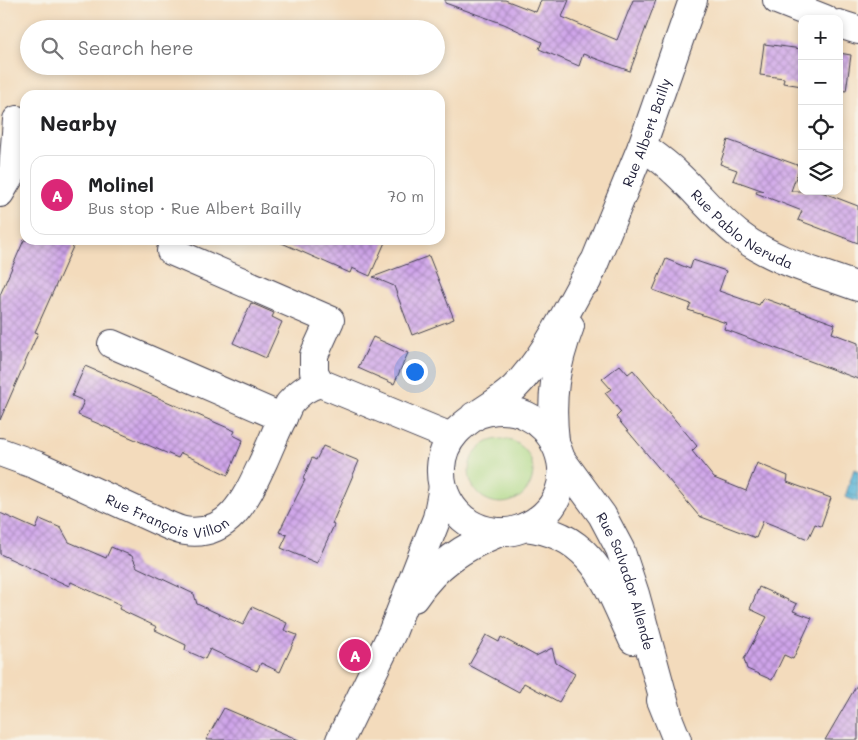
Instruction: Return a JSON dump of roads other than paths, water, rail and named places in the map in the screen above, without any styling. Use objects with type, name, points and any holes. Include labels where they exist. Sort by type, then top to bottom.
[{"type":"main road","name":"Rue Albert Bailly","points":[[593,264],[642,146],[693,0]]},
{"type":"main road","points":[[777,0],[815,15]]},
{"type":"main road","points":[[843,25],[858,30]]},
{"type":"main road","points":[[13,179],[17,120]]},
{"type":"main road","name":"Rue Pablo Neruda","points":[[642,146],[660,158],[731,228],[754,245],[772,255],[858,287]]},
{"type":"main road","points":[[171,251],[330,320],[314,355],[314,372],[320,383],[451,437]]},
{"type":"main road","points":[[340,740],[392,633],[437,518],[443,487],[441,466],[444,451],[451,437],[457,429],[474,416],[499,401],[525,375],[546,345],[593,264]]},
{"type":"main road","points":[[392,633],[414,597],[440,567],[465,548],[539,520],[554,503],[562,482],[552,406],[558,364],[593,264]]},
{"type":"main road","points":[[112,344],[283,418]]},
{"type":"main road","name":"Rue François Villon","points":[[0,452],[36,465],[163,523],[185,531],[207,530],[224,522],[237,510],[247,496],[289,404],[298,394],[320,383]]},
{"type":"main road","points":[[474,416],[501,410],[519,412],[543,426],[558,450]]},
{"type":"main road","name":"Rue Salvador Allende","points":[[558,450],[602,515],[620,549],[635,594],[668,715]]},
{"type":"main road","points":[[443,487],[451,505],[464,519],[481,529],[513,529]]},
{"type":"main road","name":"Rue Salvador Allende","points":[[513,529],[546,530],[572,543],[597,567],[607,583],[678,740]]},
{"type":"water","points":[[854,469],[858,471],[858,502],[845,497]]},
{"type":"place","name":"Molinel","points":[[355,655]]}]
